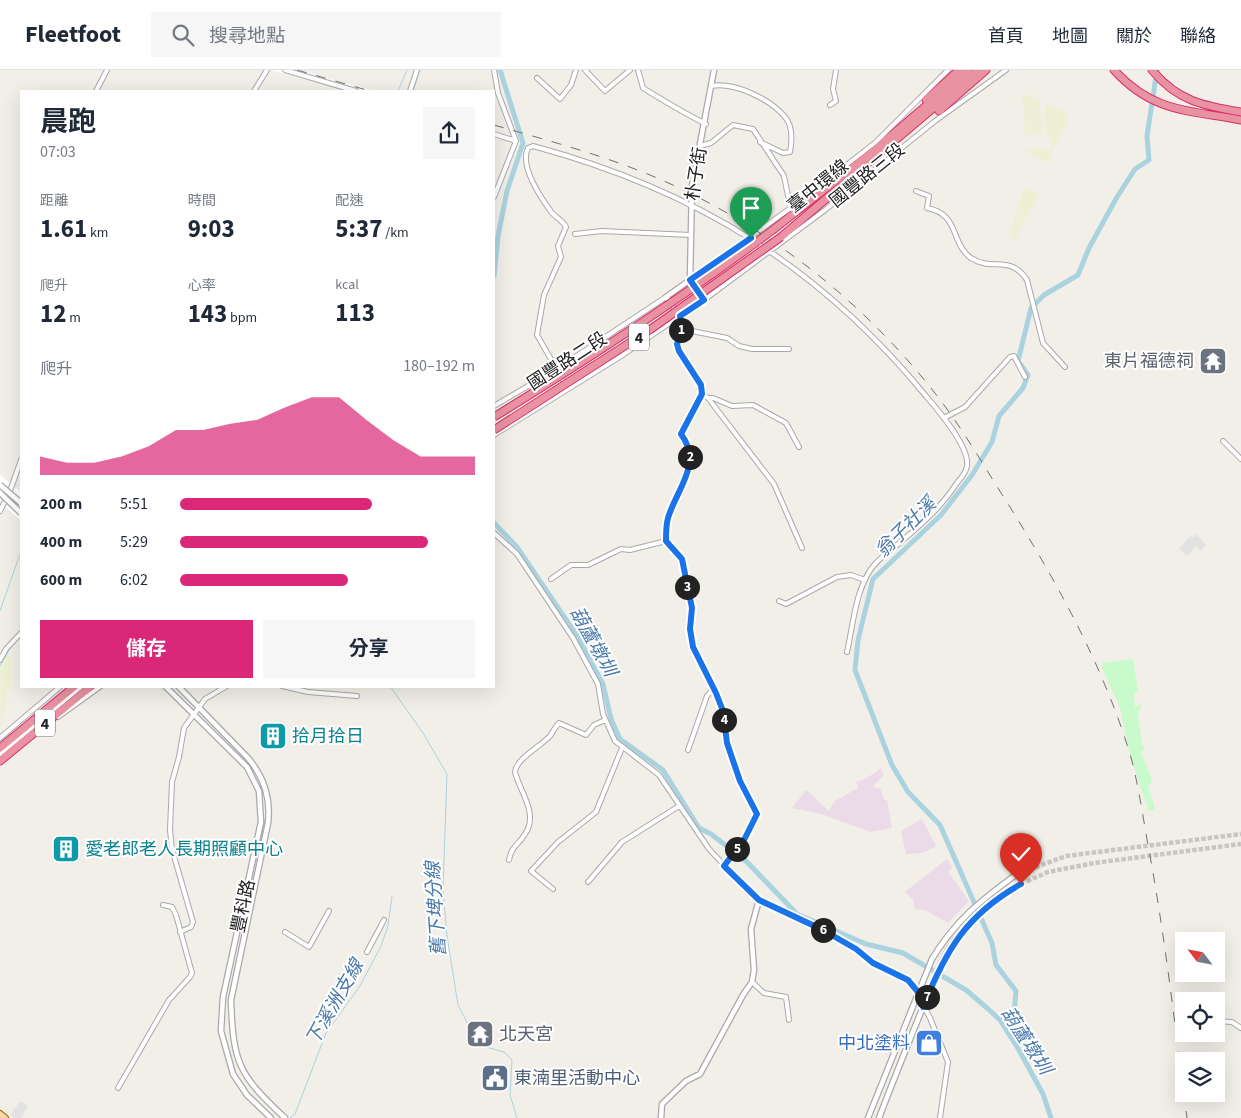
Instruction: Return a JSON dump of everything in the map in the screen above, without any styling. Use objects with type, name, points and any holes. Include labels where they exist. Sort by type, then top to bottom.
[{"type":"highway","points":[[871,153],[960,70]]},
{"type":"highway","name":"臺中環線","points":[[495,416],[686,293],[822,193],[968,70]]},
{"type":"highway","name":"臺中環線","points":[[495,429],[651,329],[781,237],[978,70]]},
{"type":"highway","points":[[848,182],[909,136],[986,70]]},
{"type":"highway","points":[[1114,70],[1150,98],[1177,110],[1241,120]]},
{"type":"highway","points":[[1152,70],[1168,87],[1197,104],[1241,112]]},
{"type":"highway","name":"4","points":[[0,748],[72,688]]},
{"type":"highway","name":"4","points":[[0,761],[89,688]]},
{"type":"main road","points":[[0,1114],[5,1118]]},
{"type":"street","points":[[97,90],[107,70]]},
{"type":"street","points":[[255,90],[267,70]]},
{"type":"street","points":[[285,70],[353,90]]},
{"type":"street","points":[[410,90],[417,70]]},
{"type":"street","points":[[494,70],[498,93],[516,141],[495,194]]},
{"type":"street","points":[[537,78],[560,99],[571,86],[576,70]]},
{"type":"street","points":[[585,70],[605,91],[630,70]]},
{"type":"street","points":[[638,70],[644,88],[664,99],[670,105],[706,124]]},
{"type":"street","name":"朴子街","points":[[690,280],[690,203],[700,146],[706,124],[714,70]]},
{"type":"street","points":[[830,104],[836,100],[833,89],[836,70]]},
{"type":"street","points":[[939,70],[942,76]]},
{"type":"street","name":"國豐路三段","points":[[690,280],[751,238],[876,142],[948,70]]},
{"type":"street","name":"國豐路三段","points":[[680,316],[825,210],[935,121],[1006,70]]},
{"type":"street","points":[[711,86],[720,84],[753,92],[785,117],[792,137],[790,152],[783,153],[760,142]]},
{"type":"street","points":[[700,146],[711,143],[733,125],[753,129],[784,176],[788,196],[795,205]]},
{"type":"street","points":[[495,134],[516,141]]},
{"type":"street","points":[[568,389],[537,335],[544,295],[561,257],[558,246],[566,227],[542,198],[528,170],[525,157],[528,148],[533,146],[635,180],[690,203],[770,251],[825,292],[876,339],[944,418],[962,447],[967,461],[966,471],[941,506],[878,561],[865,580],[857,605],[847,652]]},
{"type":"street","points":[[916,191],[929,196],[927,208],[937,210],[946,216],[970,257],[985,263],[1016,267],[1022,273],[1027,280],[1043,343],[1066,367]]},
{"type":"street","points":[[575,234],[602,231],[691,235]]},
{"type":"street","points":[[690,280],[704,300]]},
{"type":"street","name":"國豐路二段","points":[[495,405],[557,369],[690,280]]},
{"type":"street","points":[[666,297],[680,316],[682,329],[677,344],[679,351],[701,385],[702,394],[681,434],[690,448],[690,459],[688,471],[668,517],[666,541],[682,559],[692,608],[691,639],[698,659],[714,688],[723,711],[727,743],[740,781],[757,814],[737,849],[724,866]]},
{"type":"street","name":"國豐路二段","points":[[495,434],[680,316]]},
{"type":"street","points":[[682,329],[727,338],[739,346],[752,349],[789,349]]},
{"type":"street","points":[[944,418],[965,407],[1010,357],[1014,356],[1025,377]]},
{"type":"street","points":[[702,394],[708,398],[774,484],[802,548]]},
{"type":"street","points":[[708,398],[713,398],[732,406],[753,405],[786,424],[799,447]]},
{"type":"street","points":[[1223,441],[1241,459]]},
{"type":"street","points":[[0,511],[10,491],[20,463]]},
{"type":"street","points":[[0,485],[20,502]]},
{"type":"street","points":[[0,493],[20,511]]},
{"type":"street","points":[[495,534],[517,554],[550,608],[573,638],[598,684],[605,720],[612,737],[622,748],[656,772],[709,849],[724,866],[759,900],[832,934],[856,949],[873,963],[908,980],[918,992],[948,1062],[940,1118]]},
{"type":"street","points":[[551,579],[571,566],[588,565],[621,549],[630,550],[666,541]]},
{"type":"street","points":[[779,601],[786,604],[840,576],[855,576],[865,580]]},
{"type":"street","points":[[0,660],[6,649],[20,633]]},
{"type":"street","points":[[0,737],[59,688]]},
{"type":"street","points":[[0,754],[80,688]]},
{"type":"street","points":[[0,765],[57,718],[98,688]]},
{"type":"street","name":"豐科路","points":[[167,688],[247,767],[260,797],[261,822],[223,996],[221,1030],[233,1074],[247,1094],[271,1118]]},
{"type":"street","name":"豐科路","points":[[180,688],[253,764],[264,782],[268,795],[268,823],[231,1000],[232,1030],[240,1068],[254,1089],[285,1118]]},
{"type":"street","points":[[180,932],[191,927],[193,922],[172,849],[170,830],[171,791],[184,728],[205,699],[224,688]]},
{"type":"street","points":[[291,688],[308,692],[357,696]]},
{"type":"street","points":[[688,750],[707,696],[714,688]]},
{"type":"street","points":[[509,860],[512,847],[525,834],[530,821],[524,790],[516,775],[517,765],[550,736],[559,722],[586,735],[594,725],[605,720]]},
{"type":"street","points":[[553,889],[531,871],[558,842],[596,812],[622,748]]},
{"type":"street","points":[[588,882],[622,842],[679,806]]},
{"type":"street","points":[[868,1118],[931,960],[944,939],[973,907],[1017,874]]},
{"type":"street","points":[[879,1118],[932,984],[956,939],[976,917],[1007,892],[1021,884]]},
{"type":"street","points":[[661,1118],[662,1104],[686,1081],[700,1074],[752,982],[754,970],[751,930],[759,900]]},
{"type":"street","points":[[118,1088],[169,1000],[192,973],[172,907],[164,904]]},
{"type":"street","points":[[285,932],[309,947],[329,912]]},
{"type":"street","points":[[367,952],[384,920]]},
{"type":"street","points":[[752,982],[764,992],[786,997],[789,1020]]},
{"type":"street","points":[[1225,1022],[1232,1022],[1241,1028]]},
{"type":"shaded area","points":[[1197,534],[1206,545],[1201,551],[1196,546],[1187,556],[1179,549],[1190,536],[1194,537]]},
{"type":"shaded area","points":[[881,768],[884,775],[874,785],[875,788],[880,788],[884,800],[887,800],[892,828],[870,832],[821,814],[792,808],[806,790],[829,811],[835,801],[858,788],[856,782],[867,778]]},
{"type":"shaded area","points":[[922,819],[936,846],[923,853],[906,854],[901,831]]},
{"type":"shaded area","points":[[947,859],[952,867],[948,872],[969,901],[948,923],[925,910],[915,909],[913,900],[905,892]]},
{"type":"shaded area","points":[[20,1101],[28,1106],[21,1118],[15,1118],[10,1115]]},
{"type":"green space","points":[[1022,93],[1040,100],[1042,134],[1025,136]]},
{"type":"green space","points":[[1048,103],[1067,115],[1068,120],[1046,163],[1028,153],[1028,149],[1050,149],[1053,143],[1046,133],[1044,110]]},
{"type":"green space","points":[[1024,187],[1039,195],[1018,232],[1017,239],[1009,238]]},
{"type":"green space","points":[[7,656],[11,656],[11,688],[8,689],[1,730],[0,668]]},
{"type":"green space","points":[[1133,659],[1138,691],[1134,694],[1135,707],[1142,704],[1138,715],[1142,744],[1145,748],[1141,752],[1151,777],[1151,784],[1148,785],[1155,810],[1149,811],[1131,759],[1120,708],[1102,668],[1102,663]]},
{"type":"pier","points":[[272,70],[299,70],[369,90],[342,90]]},
{"type":"pier","points":[[0,475],[20,491],[20,520],[0,502]]},
{"type":"waterway","points":[[398,90],[407,70]]},
{"type":"waterway","points":[[413,90],[420,70]]},
{"type":"waterway","name":"葫蘆墩圳","points":[[495,266],[498,236],[507,191],[523,143],[500,70]]},
{"type":"waterway","name":"翁子社溪","points":[[1006,1029],[1013,1027],[1016,991],[996,965],[992,943],[940,825],[908,792],[892,765],[855,670],[858,640],[873,579],[941,515],[972,475],[992,442],[999,416],[1023,388],[1028,375],[1018,361],[1031,308],[1044,295],[1078,275],[1089,248],[1117,197],[1135,169],[1149,160],[1147,136],[1157,70]]},
{"type":"waterway","name":"葫蘆墩圳","points":[[495,524],[517,547],[577,636],[603,684],[611,719],[620,739],[663,770],[699,828],[711,834],[747,862],[797,914],[866,944],[903,953],[966,990],[1000,1020],[1043,1094],[1051,1118]]},
{"type":"waterway","points":[[0,611],[20,554]]},
{"type":"waterway","points":[[0,666],[11,647],[20,637]]},
{"type":"waterway","name":"舊下埤分線","points":[[391,688],[423,733],[447,774],[443,889],[447,936],[458,1005],[479,1045],[504,1052],[512,1060],[510,1095],[517,1118]]},
{"type":"waterway","name":"下溪洲支線","points":[[290,1118],[295,1114],[326,1033],[360,986],[381,946],[388,926],[392,896]]},
{"type":"tunnel","points":[[1017,874],[1066,856],[1241,834]]},
{"type":"tunnel","points":[[1021,884],[1048,872],[1094,863],[1241,844]]},
{"type":"railway","points":[[297,70],[367,90]]},
{"type":"railway","points":[[495,125],[631,167],[692,194],[771,240],[808,267],[877,328],[909,362],[948,410],[1010,507],[1063,598],[1095,662],[1121,727],[1132,761],[1141,803],[1160,913],[1187,1118]]},
{"type":"place","name":"東片福德祠","points":[[1213,361]]},
{"type":"place","name":"拾月拾日","points":[[273,736]]},
{"type":"place","name":"愛老郎老人長期照顧中心","points":[[66,849]]},
{"type":"place","name":"北天宮","points":[[480,1034]]},
{"type":"place","name":"中北塗料","points":[[929,1043]]},
{"type":"place","name":"東湳里活動中心","points":[[495,1078]]},
{"type":"route","points":[[751,238],[690,280],[704,300],[680,316],[682,329],[677,344],[679,351],[701,385],[702,394],[681,434],[690,448],[690,459],[688,471],[668,517],[666,527],[666,541],[682,559],[692,608],[690,629],[693,647],[710,678],[723,711],[727,743],[740,781],[757,814],[745,838],[724,866],[759,900],[823,930],[856,949],[873,963],[908,980],[918,992],[923,1007],[941,964],[961,932],[1007,892],[1021,884]]}]
